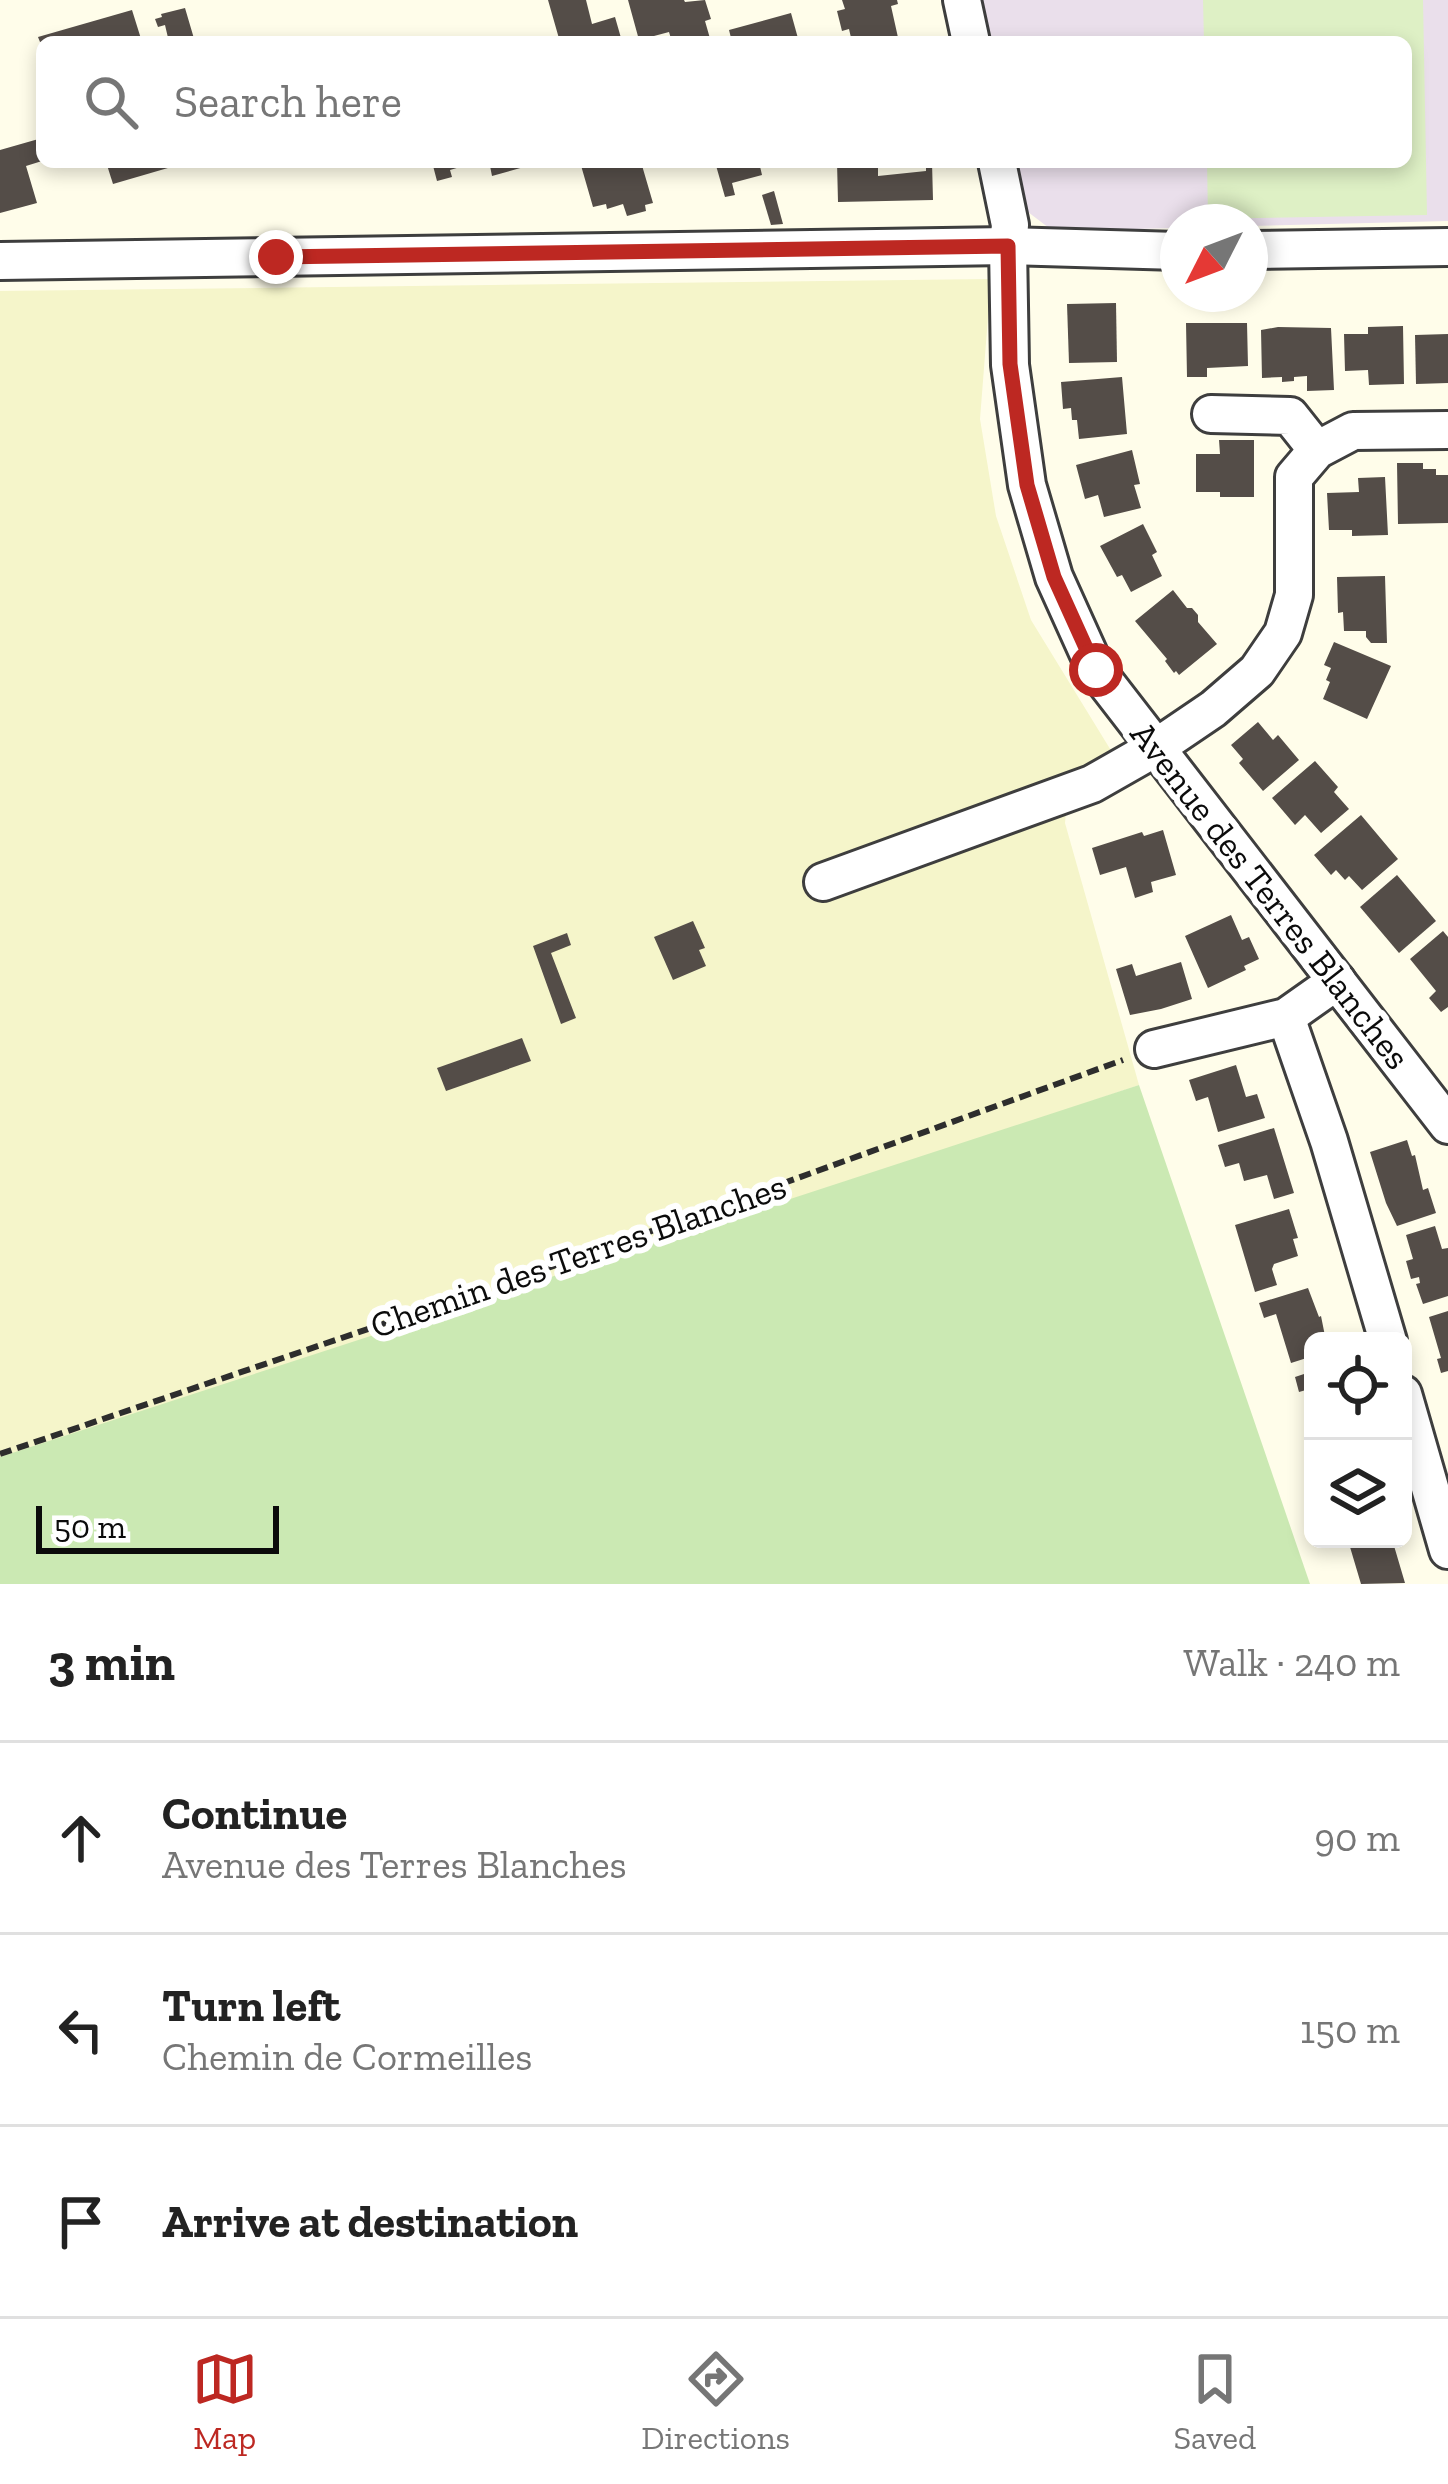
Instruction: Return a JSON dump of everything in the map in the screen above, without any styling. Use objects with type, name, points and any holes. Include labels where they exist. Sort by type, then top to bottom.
[{"type":"street","points":[[962,0],[970,36]]},
{"type":"street","points":[[998,168],[1010,225],[1008,246]]},
{"type":"street","points":[[0,261],[1008,246],[1160,250]]},
{"type":"street","name":"Avenue des Terres Blanches","points":[[1008,246],[1013,385],[1027,485],[1054,577],[1096,670],[1448,1125]]},
{"type":"street","points":[[1268,250],[1448,247]]},
{"type":"street","points":[[1211,414],[1290,416],[1317,450]]},
{"type":"street","points":[[823,882],[1092,784],[1213,709],[1257,671],[1283,633],[1294,596],[1294,477],[1317,450],[1353,430],[1448,430]]},
{"type":"street","points":[[1154,1048],[1286,1017],[1337,981]]},
{"type":"street","points":[[1286,1017],[1329,1141],[1385,1332]]},
{"type":"street","points":[[1412,1425],[1448,1550]]},
{"type":"path","name":"Chemin des Terres Blanches","points":[[0,1454],[580,1257],[1154,1048]]},
{"type":"shaded area","points":[[976,0],[1448,0],[1448,221],[1268,226],[1268,204],[1160,204],[1160,228],[1053,231],[1028,212],[1017,168],[1412,168],[1412,36],[985,36]]},
{"type":"green space","points":[[1203,0],[1423,0],[1427,215],[1268,218],[1268,204],[1208,204],[1207,168],[1412,168],[1412,36],[1204,36]]},
{"type":"green space","points":[[991,279],[980,419],[996,516],[1031,620],[1115,757],[1069,777],[1065,823],[1139,1085],[0,1471],[0,291]]},
{"type":"green space","points":[[1139,1085],[1310,1584],[0,1584],[0,1457]]},
{"type":"building","points":[[548,0],[586,0],[592,24],[615,17],[620,36],[558,36]]},
{"type":"building","points":[[628,0],[705,0],[711,19],[705,21],[709,36],[670,36],[669,32],[638,36]]},
{"type":"building","points":[[842,0],[897,0],[891,6],[898,36],[851,36],[849,29],[842,31],[837,11],[845,9]]},
{"type":"building","points":[[185,8],[193,36],[168,36],[165,25],[158,27],[155,19]]},
{"type":"building","points":[[132,10],[140,36],[41,36]]},
{"type":"building","points":[[791,13],[797,36],[730,36],[729,30]]},
{"type":"building","points":[[36,140],[36,163],[26,166],[37,203],[0,213],[0,150]]},
{"type":"building","points":[[108,168],[168,168],[113,184]]},
{"type":"building","points":[[434,168],[457,168],[450,170],[452,177],[437,181]]},
{"type":"building","points":[[490,168],[520,168],[492,176]]},
{"type":"building","points":[[582,168],[643,168],[653,203],[645,205],[646,211],[627,216],[623,204],[593,207]]},
{"type":"building","points":[[717,168],[760,168],[762,175],[732,183],[735,195],[725,197]]},
{"type":"building","points":[[837,168],[878,168],[878,176],[932,168],[933,200],[838,202]]},
{"type":"building","points":[[774,191],[783,224],[771,225],[762,195]]},
{"type":"building","points":[[1116,303],[1117,362],[1069,363],[1067,304]]},
{"type":"building","points":[[1186,323],[1247,323],[1248,366],[1207,368],[1207,377],[1187,377]]},
{"type":"building","points":[[1403,326],[1404,384],[1369,385],[1368,370],[1345,371],[1344,334],[1368,334],[1368,327]]},
{"type":"building","points":[[1331,328],[1334,390],[1307,391],[1307,376],[1282,382],[1282,377],[1262,378],[1261,330]]},
{"type":"building","points":[[1448,334],[1448,383],[1416,384],[1415,335]]},
{"type":"building","points":[[1122,377],[1127,434],[1079,439],[1071,408],[1063,409],[1061,382]]},
{"type":"building","points":[[1219,440],[1254,440],[1254,497],[1196,492],[1196,454],[1220,454]]},
{"type":"building","points":[[1132,450],[1141,508],[1104,517],[1098,495],[1085,499],[1076,465]]},
{"type":"building","points":[[1397,463],[1423,463],[1423,469],[1448,475],[1448,523],[1398,524]]},
{"type":"building","points":[[1385,477],[1388,535],[1352,536],[1352,530],[1329,530],[1327,493],[1359,492],[1358,478]]},
{"type":"building","points":[[1143,524],[1162,576],[1131,592],[1100,546]]},
{"type":"building","points":[[1385,576],[1387,643],[1371,643],[1366,631],[1344,631],[1343,612],[1338,613],[1337,577]]},
{"type":"building","points":[[1173,590],[1217,644],[1179,675],[1135,621]]},
{"type":"building","points":[[1334,642],[1391,666],[1367,719],[1323,699],[1331,668],[1324,665]]},
{"type":"building","points":[[1258,722],[1273,740],[1278,735],[1299,760],[1263,791],[1239,763],[1243,759],[1231,745]]},
{"type":"building","points":[[1315,761],[1338,787],[1334,792],[1349,809],[1321,833],[1305,815],[1295,825],[1272,798]]},
{"type":"building","points":[[1361,815],[1398,859],[1362,890],[1349,876],[1345,880],[1336,870],[1331,875],[1314,855]]},
{"type":"building","points":[[1163,830],[1176,875],[1151,882],[1153,892],[1135,898],[1126,867],[1100,875],[1092,848]]},
{"type":"building","points":[[1397,875],[1436,921],[1399,953],[1360,907]]},
{"type":"building","points":[[1231,915],[1242,940],[1249,937],[1259,959],[1208,988],[1185,936]]},
{"type":"building","points":[[693,921],[705,948],[699,950],[706,966],[673,980],[654,937]]},
{"type":"building","points":[[1443,931],[1448,937],[1448,1007],[1441,1012],[1429,998],[1436,991],[1410,959]]},
{"type":"building","points":[[567,933],[571,945],[551,953],[576,1018],[561,1024],[533,946]]},
{"type":"building","points":[[1181,962],[1192,999],[1130,1015],[1116,969],[1132,964],[1136,976]]},
{"type":"building","points":[[522,1038],[531,1061],[446,1091],[437,1068]]},
{"type":"building","points":[[1236,1065],[1246,1097],[1257,1094],[1265,1118],[1218,1132],[1208,1097],[1196,1101],[1189,1080]]},
{"type":"building","points":[[1274,1128],[1294,1193],[1274,1199],[1267,1175],[1244,1181],[1239,1163],[1225,1167],[1218,1145]]},
{"type":"building","points":[[1407,1140],[1436,1213],[1397,1226],[1370,1152]]},
{"type":"building","points":[[1289,1209],[1298,1256],[1274,1264],[1277,1285],[1255,1292],[1235,1225]]},
{"type":"building","points":[[1435,1226],[1442,1249],[1448,1248],[1448,1296],[1423,1304],[1416,1284],[1419,1277],[1411,1279],[1406,1261],[1413,1259],[1406,1235]]},
{"type":"building","points":[[1308,1288],[1324,1332],[1304,1332],[1304,1359],[1291,1363],[1276,1314],[1264,1318],[1259,1303]]},
{"type":"building","points":[[1448,1311],[1448,1371],[1441,1373],[1429,1317]]},
{"type":"building","points":[[1304,1374],[1304,1391],[1299,1392],[1295,1377]]},
{"type":"building","points":[[1350,1548],[1395,1548],[1405,1583],[1361,1584]]},
{"type":"route","points":[[276,257],[1008,246],[1010,364],[1027,485],[1054,577],[1096,670]]}]
